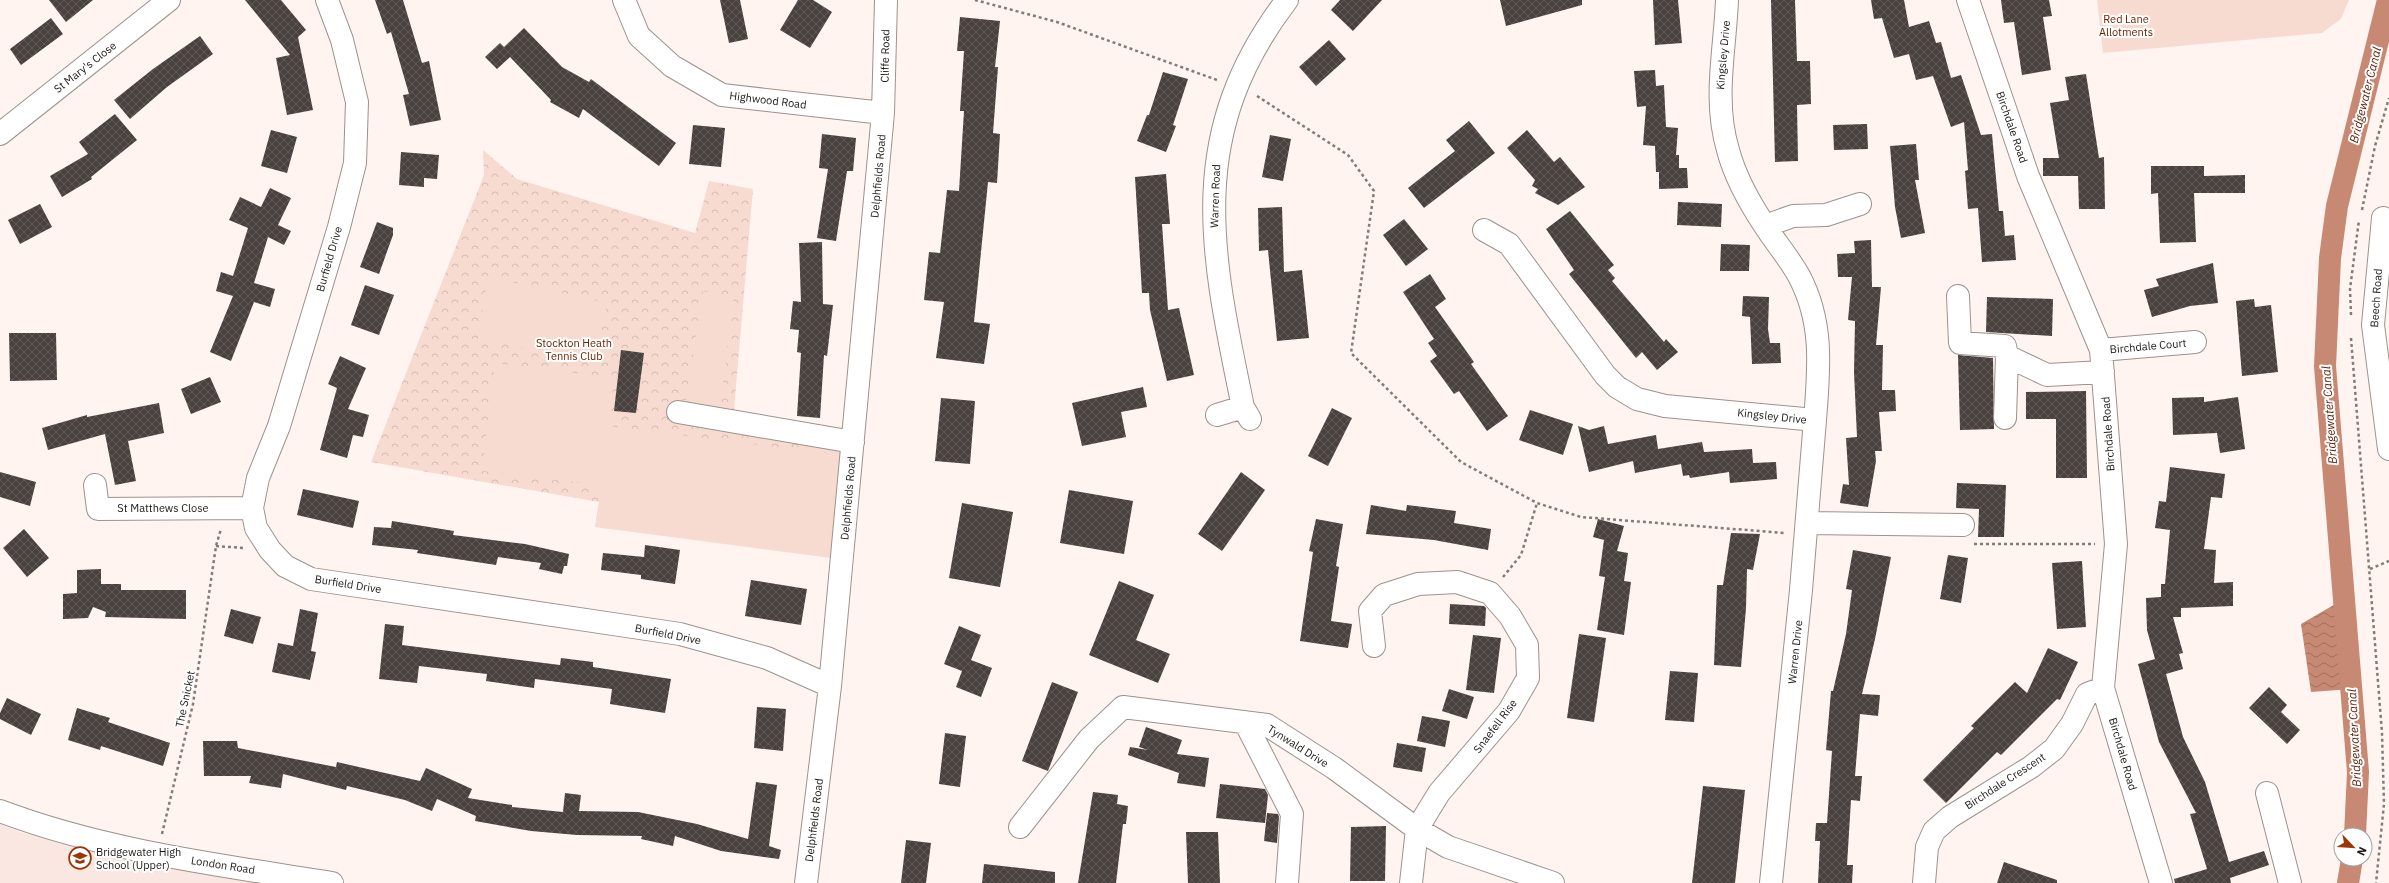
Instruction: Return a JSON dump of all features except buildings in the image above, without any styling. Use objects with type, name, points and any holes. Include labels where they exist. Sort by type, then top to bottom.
[{"type":"main road","name":"St Mary's Close","points":[[0,134],[170,0]]},
{"type":"main road","name":"Burfield Drive","points":[[327,0],[342,40],[357,102],[354,162],[337,234],[279,426],[258,478],[252,508],[256,528],[270,550],[285,566],[311,579],[680,634],[767,658],[830,686]]},
{"type":"main road","name":"Highwood Road","points":[[624,0],[639,36],[672,66],[722,95],[884,113]]},
{"type":"main road","name":"Cliffe Road","points":[[884,113],[886,0]]},
{"type":"main road","name":"Warren Road","points":[[1217,416],[1247,413],[1220,300],[1214,231],[1216,162],[1221,134],[1236,87],[1257,42],[1287,0]]},
{"type":"main road","name":"Kingsley Drive","points":[[1484,230],[1509,244],[1605,375],[1627,394],[1650,403],[1665,406],[1815,420],[1820,363],[1818,338],[1811,307],[1799,276],[1765,226],[1736,176],[1723,128],[1719,103],[1727,0]]},
{"type":"main road","name":"Birchdale Road","points":[[1968,0],[2028,176],[2101,350],[2116,544],[2104,688],[2161,883]]},
{"type":"main road","name":"Delphfields Road","points":[[806,883],[830,686],[884,113]]},
{"type":"main road","points":[[1765,226],[1793,216],[1826,215],[1860,204]]},
{"type":"main road","name":"Beech Road","points":[[2383,218],[2373,325],[2389,449]]},
{"type":"main road","points":[[1958,296],[1960,343],[2005,346],[2007,356],[2005,418]]},
{"type":"main road","name":"Birchdale Court","points":[[2101,350],[2195,342]]},
{"type":"main road","points":[[2007,356],[2048,375],[2103,372]]},
{"type":"main road","points":[[678,412],[853,442]]},
{"type":"main road","name":"Warren Drive","points":[[1771,883],[1806,529],[1815,420]]},
{"type":"main road","name":"St Matthews Close","points":[[95,485],[98,509],[252,508]]},
{"type":"main road","points":[[1806,529],[1965,535]]},
{"type":"main road","points":[[1374,646],[1370,612],[1384,595],[1418,584],[1457,582],[1490,593]]},
{"type":"main road","name":"Snaefell Rise","points":[[1417,829],[1439,793],[1509,711],[1528,678],[1527,646],[1510,616],[1490,593]]},
{"type":"main road","name":"Birchdale Crescent","points":[[1924,883],[1926,847],[1934,831],[1950,817],[2031,766],[2054,748],[2072,724],[2087,694],[2104,688]]},
{"type":"main road","name":"Tynwald Drive","points":[[1020,827],[1089,739],[1123,707],[1266,725],[1334,768],[1417,829],[1448,847],[1553,883]]},
{"type":"main road","points":[[1245,722],[1292,814],[1287,883]]},
{"type":"main road","points":[[2267,793],[2290,883]]},
{"type":"main road","name":"London Road","points":[[0,811],[90,840],[158,854],[332,883]]},
{"type":"main road","points":[[1411,883],[1417,829]]},
{"type":"path","points":[[975,0],[1057,22],[1254,94],[1348,155],[1374,191],[1351,353],[1461,462],[1537,503],[1581,517],[1806,529]]},
{"type":"path","points":[[2351,319],[2350,289],[2359,222],[2375,146],[2389,98]]},
{"type":"path","points":[[2351,334],[2382,733],[2384,804],[2376,883]]},
{"type":"path","points":[[1490,593],[1521,555],[1537,503]]},
{"type":"path","points":[[1965,535],[2116,544]]},
{"type":"path","name":"The Snicket","points":[[158,854],[193,704],[201,659],[216,546]]},
{"type":"path","points":[[2370,569],[2389,561]]},
{"type":"shaded area","name":"Bridgewater High School (Upper)","points":[[0,824],[23,833],[295,883],[0,883]]},
{"type":"green space","name":"Red Lane Allotments","points":[[2097,0],[2349,0],[2341,19],[2322,33],[2103,53]]},
{"type":"green space","name":"Stockton Heath Tennis Club","points":[[483,150],[517,179],[695,233],[709,181],[753,189],[733,421],[853,442],[842,556],[595,527],[599,502],[371,462],[484,175]]},
{"type":"green space","points":[[488,277],[607,303],[595,361],[478,339]]},
{"type":"green space","points":[[703,291],[734,297],[720,406],[686,401]]},
{"type":"green space","points":[[495,363],[614,378],[608,426],[841,455],[831,558],[595,527],[602,485],[482,471]]},
{"type":"water","points":[[2344,599],[2352,689],[2311,692],[2301,624]]},
{"type":"waterway","name":"Bridgewater Canal","points":[[2355,827],[2358,772],[2325,366],[2330,258],[2337,206],[2388,0]]},
{"type":"waterway","name":"Bridgewater Canal","points":[[2348,883],[2351,867]]},
{"type":"place","name":"Bridgewater High School (Upper)","points":[[80,858]]}]
